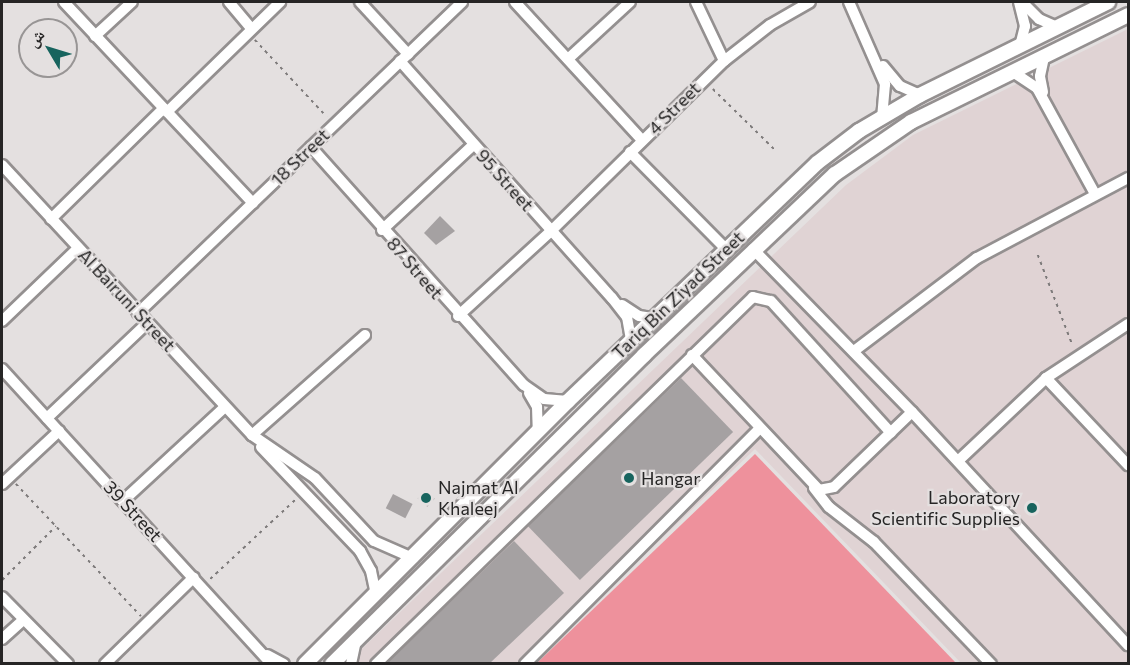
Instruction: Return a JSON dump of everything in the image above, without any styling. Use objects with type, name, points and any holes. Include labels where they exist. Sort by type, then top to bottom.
[{"type":"main road","name":"Tariq Bin Ziyad Street","points":[[305,663],[413,558],[568,401],[817,163],[882,117],[920,95],[1108,2]]},
{"type":"main road","name":"Tariq Bin Ziyad Street","points":[[332,663],[753,249],[860,155],[911,122],[1128,15]]},
{"type":"main road","points":[[993,58],[1008,74]]},
{"type":"main road","points":[[631,340],[644,355]]},
{"type":"street","points":[[64,2],[253,203]]},
{"type":"street","points":[[95,36],[132,2]]},
{"type":"street","points":[[229,2],[250,31]]},
{"type":"street","points":[[51,219],[280,2]]},
{"type":"street","name":"95 Street","points":[[360,2],[474,145],[612,298],[627,317],[631,340]]},
{"type":"street","name":"18 Street","points":[[138,313],[462,2]]},
{"type":"street","points":[[515,2],[642,141]]},
{"type":"street","points":[[568,60],[630,2]]},
{"type":"street","points":[[696,2],[724,61]]},
{"type":"street","name":"4 Street","points":[[458,316],[551,231],[724,61],[770,25],[810,2]]},
{"type":"street","points":[[849,2],[872,51],[886,91],[882,117]]},
{"type":"street","points":[[1021,2],[1034,15],[1057,27]]},
{"type":"street","points":[[1020,46],[1025,26],[1021,2]]},
{"type":"street","points":[[872,51],[894,81],[920,95]]},
{"type":"street","points":[[1044,57],[1040,76],[1047,104]]},
{"type":"street","points":[[1008,74],[1032,82],[1047,104],[1095,194]]},
{"type":"street","points":[[382,230],[474,145]]},
{"type":"street","name":"87 Street","points":[[311,147],[458,316],[524,385],[544,399],[568,401]]},
{"type":"street","points":[[630,152],[726,249]]},
{"type":"street","name":"Al Bairuni Street","points":[[4,173],[51,219],[360,551],[371,571],[376,594]]},
{"type":"street","points":[[854,351],[977,258],[1128,178]]},
{"type":"street","points":[[2,321],[78,248]]},
{"type":"street","points":[[753,249],[912,412],[1128,645]]},
{"type":"street","points":[[375,663],[753,297],[766,297],[891,433]]},
{"type":"street","name":"95 Street","points":[[612,298],[634,313],[654,318]]},
{"type":"street","points":[[47,418],[147,323]]},
{"type":"street","points":[[958,461],[1046,378],[1077,355],[1128,324]]},
{"type":"street","points":[[252,435],[365,335]]},
{"type":"street","points":[[692,355],[829,507],[874,542],[991,663]]},
{"type":"street","name":"39 Street","points":[[2,369],[265,653],[271,663]]},
{"type":"street","points":[[1046,378],[1128,465]]},
{"type":"street","name":"87 Street","points":[[524,385],[537,407],[538,431]]},
{"type":"street","points":[[123,501],[225,407]]},
{"type":"street","points":[[814,488],[824,491],[834,487],[912,412]]},
{"type":"street","points":[[525,663],[759,429]]},
{"type":"street","points":[[5,480],[59,431]]},
{"type":"street","name":"Al Bairuni Street","points":[[252,435],[315,477],[374,542],[413,558]]},
{"type":"street","points":[[109,662],[148,624],[198,582]]},
{"type":"street","points":[[2,597],[57,659],[68,663]]},
{"type":"street","points":[[2,639],[23,620]]},
{"type":"street","points":[[351,663],[356,641]]},
{"type":"street","name":"39 Street","points":[[265,653],[284,663]]},
{"type":"path","points":[[250,31],[334,125]]},
{"type":"path","points":[[704,80],[776,151]]},
{"type":"path","points":[[1038,255],[1077,355]]},
{"type":"path","points":[[5,480],[56,526],[148,624]]},
{"type":"path","points":[[198,582],[304,491]]},
{"type":"path","points":[[2,580],[56,526]]},
{"type":"shaded area","points":[[1128,29],[1128,663],[961,663],[755,449],[532,663],[346,664],[846,185],[913,135]]},
{"type":"shaded area","points":[[755,454],[956,663],[537,663]]},
{"type":"building","points":[[440,216],[455,231],[436,245],[424,233]]},
{"type":"building","name":"Hangar","points":[[681,378],[733,432],[580,580],[528,526]]},
{"type":"building","name":"Najmat Al Khaleej","points":[[425,490],[435,499],[427,507],[418,498]]},
{"type":"building","points":[[393,494],[413,504],[405,518],[386,508]]},
{"type":"building","points":[[514,541],[564,593],[490,663],[387,663]]},
{"type":"place","name":"Hangar","points":[[629,478]]},
{"type":"place","name":"Najmat Al Khaleej","points":[[426,498]]},
{"type":"place","name":"Laboratory Scientific Supplies","points":[[1032,508]]}]
